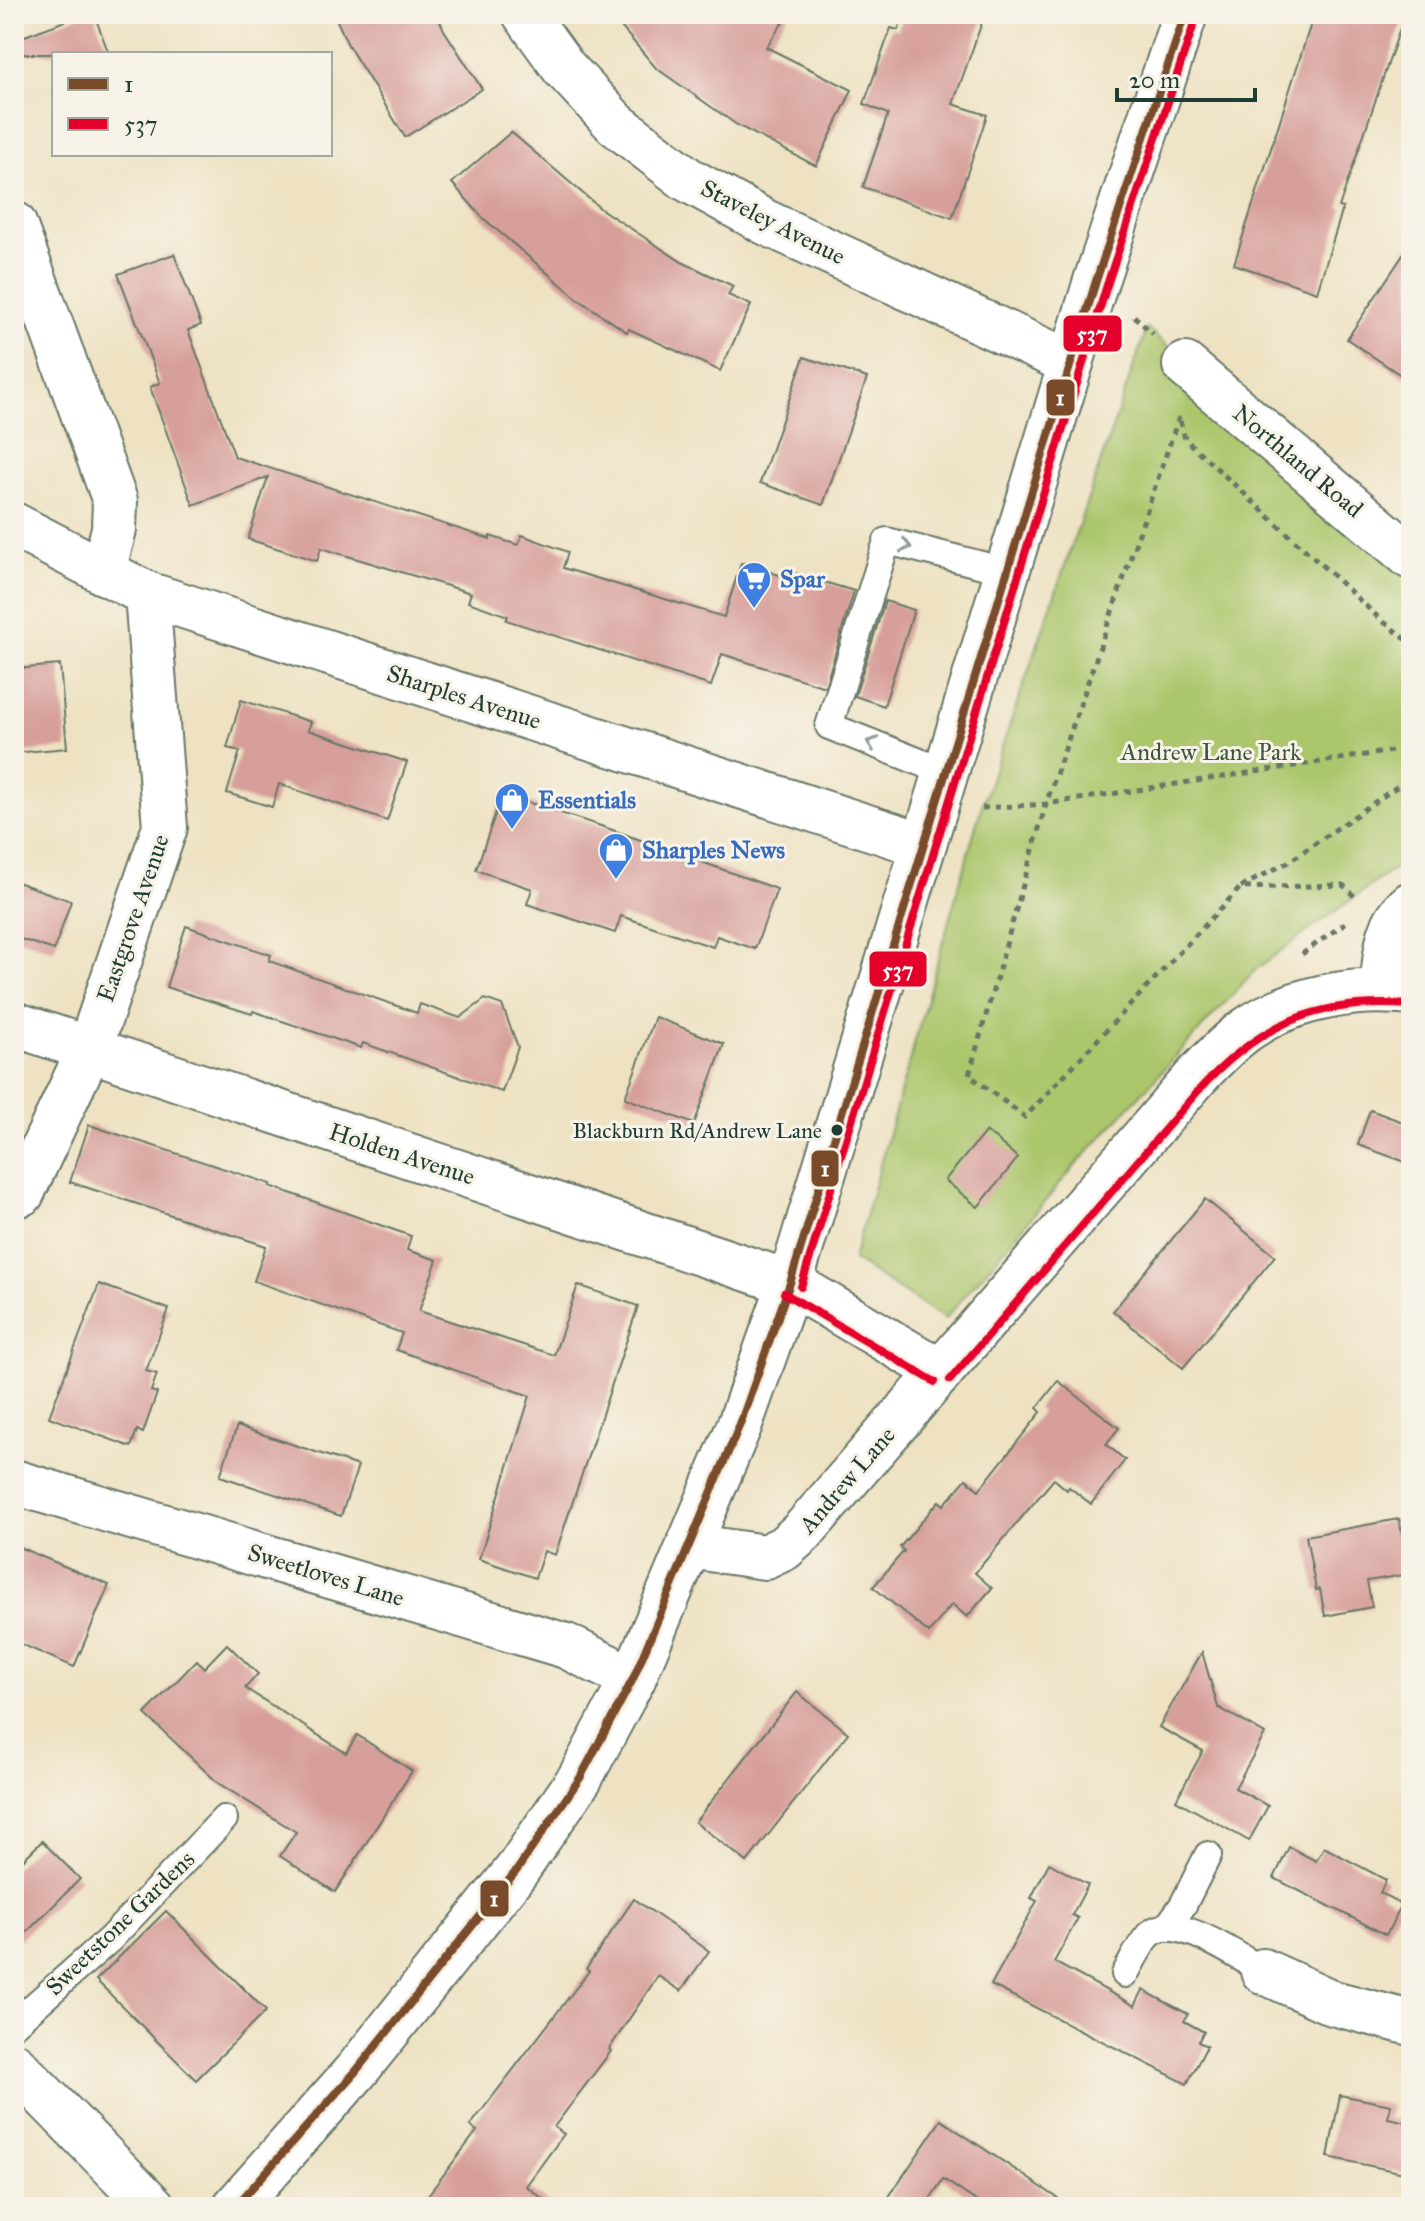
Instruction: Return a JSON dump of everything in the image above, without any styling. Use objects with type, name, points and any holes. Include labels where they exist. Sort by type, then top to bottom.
[{"type":"main road","name":"Staveley Avenue","points":[[525,14],[564,68],[616,124],[687,179],[765,222],[1071,363]]},
{"type":"main road","points":[[235,2207],[356,2071],[517,1870],[580,1778],[633,1679],[740,1424],[790,1283],[1006,571],[1185,14]]},
{"type":"main road","points":[[14,224],[115,501],[114,529],[103,572]]},
{"type":"main road","name":"Northland Road","points":[[1185,365],[1411,557]]},
{"type":"main road","name":"Sharples Avenue","points":[[14,525],[147,594],[934,809]]},
{"type":"main road","name":"Eastgrove Avenue","points":[[14,1196],[22,1193],[89,1050],[165,827],[147,594]]},
{"type":"main road","name":"Andrew Lane","points":[[689,1546],[765,1557],[784,1548],[802,1532],[1222,1051],[1247,1029],[1281,1010],[1316,999],[1396,991],[1388,935],[1394,921],[1409,905]]},
{"type":"main road","name":"Holden Avenue","points":[[14,1024],[790,1283]]},
{"type":"main road","points":[[790,1283],[941,1372]]},
{"type":"main road","name":"Sweetloves Lane","points":[[14,1482],[566,1646],[633,1679]]},
{"type":"main road","points":[[1263,1971],[1333,2003],[1411,2023]]},
{"type":"main road","points":[[14,2065],[153,2207]]},
{"type":"lane","points":[[934,809],[829,726],[887,541],[1006,571]]},
{"type":"lane","name":"Sweetstone Gardens","points":[[14,2024],[110,1939],[224,1819]]},
{"type":"lane","points":[[1125,1974],[1150,1933],[1168,1926],[1183,1905],[1208,1855]]},
{"type":"lane","points":[[1168,1926],[1205,1937],[1263,1971]]},
{"type":"path","points":[[1179,416],[1046,804],[969,1075],[1025,1117],[1240,888],[1290,861],[1411,777]]},
{"type":"path","points":[[934,809],[1046,804],[1411,748]]},
{"type":"path","points":[[1240,888],[1343,885],[1366,908],[1409,905]]},
{"type":"green space","name":"Andrew Lane Park","points":[[1147,328],[1411,555],[1411,856],[1256,969],[1074,1167],[945,1319],[853,1260],[981,808]]},
{"type":"building","points":[[84,14],[94,14],[108,52],[14,54],[14,40]]},
{"type":"building","points":[[334,14],[437,14],[482,89],[405,137],[348,45]]},
{"type":"building","points":[[610,14],[789,14],[766,47],[852,90],[816,166],[737,125],[656,68]]},
{"type":"building","points":[[904,14],[985,14],[953,104],[987,115],[952,218],[863,187],[888,114],[864,104],[891,28],[898,30]]},
{"type":"building","points":[[1314,14],[1405,14],[1339,207],[1343,208],[1317,292],[1234,264]]},
{"type":"building","points":[[511,132],[601,209],[682,262],[733,286],[728,295],[751,305],[720,371],[629,329],[627,332],[578,299],[483,218],[452,183]]},
{"type":"building","points":[[1411,243],[1411,382],[1347,339]]},
{"type":"building","points":[[174,254],[201,325],[188,330],[235,457],[490,539],[490,536],[518,545],[522,535],[568,552],[563,568],[724,617],[741,563],[792,579],[794,573],[854,591],[825,687],[722,654],[711,686],[506,620],[508,616],[468,602],[471,593],[321,548],[317,561],[248,539],[268,477],[193,505],[150,387],[160,383],[118,274]]},
{"type":"building","points":[[804,357],[867,378],[823,505],[760,483]]},
{"type":"building","points":[[885,601],[914,610],[884,706],[855,696]]},
{"type":"building","points":[[60,665],[67,748],[14,753],[14,669]]},
{"type":"building","points":[[241,700],[311,722],[308,730],[407,762],[387,821],[279,784],[272,807],[227,793],[240,751],[227,748]]},
{"type":"building","points":[[502,794],[777,889],[755,949],[717,936],[713,947],[621,916],[615,933],[527,904],[532,889],[476,870]]},
{"type":"building","points":[[14,881],[71,901],[54,950],[14,937]]},
{"type":"building","points":[[186,926],[271,955],[269,961],[417,1013],[420,1004],[460,1018],[485,999],[502,1005],[518,1047],[502,1092],[363,1043],[361,1048],[253,1011],[252,1014],[166,987]]},
{"type":"building","points":[[655,1017],[724,1044],[694,1124],[625,1098]]},
{"type":"building","points":[[1370,1110],[1411,1125],[1411,1164],[1358,1145]]},
{"type":"building","points":[[89,1125],[271,1184],[411,1236],[407,1250],[437,1260],[419,1311],[554,1355],[578,1285],[638,1306],[555,1555],[544,1551],[535,1578],[479,1559],[530,1396],[396,1350],[402,1333],[254,1281],[266,1246],[70,1182]]},
{"type":"building","points":[[986,1131],[1018,1158],[978,1207],[945,1180]]},
{"type":"building","points":[[1205,1199],[1275,1256],[1183,1368],[1113,1311]]},
{"type":"building","points":[[99,1284],[169,1309],[146,1371],[157,1374],[151,1391],[157,1393],[143,1433],[137,1430],[131,1447],[49,1417]]},
{"type":"building","points":[[1058,1381],[1119,1428],[1106,1444],[1125,1460],[1091,1504],[1054,1479],[975,1573],[992,1588],[967,1617],[952,1604],[929,1633],[873,1587],[904,1551],[900,1547],[939,1501],[944,1505],[966,1479],[979,1490],[1041,1412],[1037,1408]]},
{"type":"building","points":[[237,1426],[358,1466],[341,1516],[220,1476]]},
{"type":"building","points":[[1399,1519],[1410,1574],[1367,1581],[1372,1607],[1325,1616],[1320,1589],[1316,1590],[1306,1536]]},
{"type":"building","points":[[14,1545],[109,1585],[74,1667],[14,1641]]},
{"type":"building","points":[[227,1644],[258,1674],[245,1688],[346,1753],[357,1735],[412,1771],[335,1892],[280,1856],[296,1832],[218,1783],[145,1714],[197,1660],[204,1668]]},
{"type":"building","points":[[1202,1652],[1218,1707],[1265,1734],[1235,1788],[1268,1806],[1249,1841],[1176,1800],[1203,1751],[1159,1727]]},
{"type":"building","points":[[797,1692],[848,1733],[747,1862],[695,1822]]},
{"type":"building","points":[[42,1841],[80,1879],[14,1945],[14,1869]]},
{"type":"building","points":[[1289,1847],[1316,1861],[1324,1847],[1386,1880],[1380,1893],[1402,1904],[1386,1935],[1274,1878]]},
{"type":"building","points":[[1049,1863],[1088,1885],[1072,1915],[1078,1918],[1054,1962],[1135,2006],[1143,1990],[1188,2014],[1184,2021],[1204,2032],[1198,2042],[1207,2046],[1187,2084],[991,1985],[1037,1901],[1031,1898]]},
{"type":"building","points":[[634,1899],[709,1951],[681,1991],[658,1976],[609,2049],[611,2051],[554,2127],[564,2134],[526,2186],[554,2207],[419,2207],[477,2131],[470,2126],[589,1971],[586,1969]]},
{"type":"building","points":[[166,1911],[266,2011],[196,2080],[96,1980]]},
{"type":"building","points":[[1340,2095],[1391,2105],[1388,2118],[1411,2123],[1404,2173],[1328,2157]]},
{"type":"building","points":[[941,2120],[1071,2207],[985,2207],[943,2179],[925,2207],[882,2207]]},
{"type":"transit line","name":"1","points":[[235,2207],[356,2071],[517,1870],[580,1778],[633,1679],[740,1424],[790,1283],[1096,281],[1185,14]]},
{"type":"transit line","name":"537","points":[[801,1287],[1107,285],[1196,18]]},
{"type":"transit line","name":"537","points":[[950,1380],[1197,1092],[1244,1048],[1268,1032],[1318,1011],[1346,1006],[1410,1005]]},
{"type":"transit line","name":"537","points":[[784,1293],[935,1382]]},
{"type":"place","name":"Spar","points":[[754,610]]},
{"type":"place","name":"Essentials","points":[[512,831]]},
{"type":"place","name":"Sharples News","points":[[616,881]]},
{"type":"place","name":"Blackburn Rd/Andrew Lane","points":[[837,1130]]}]
